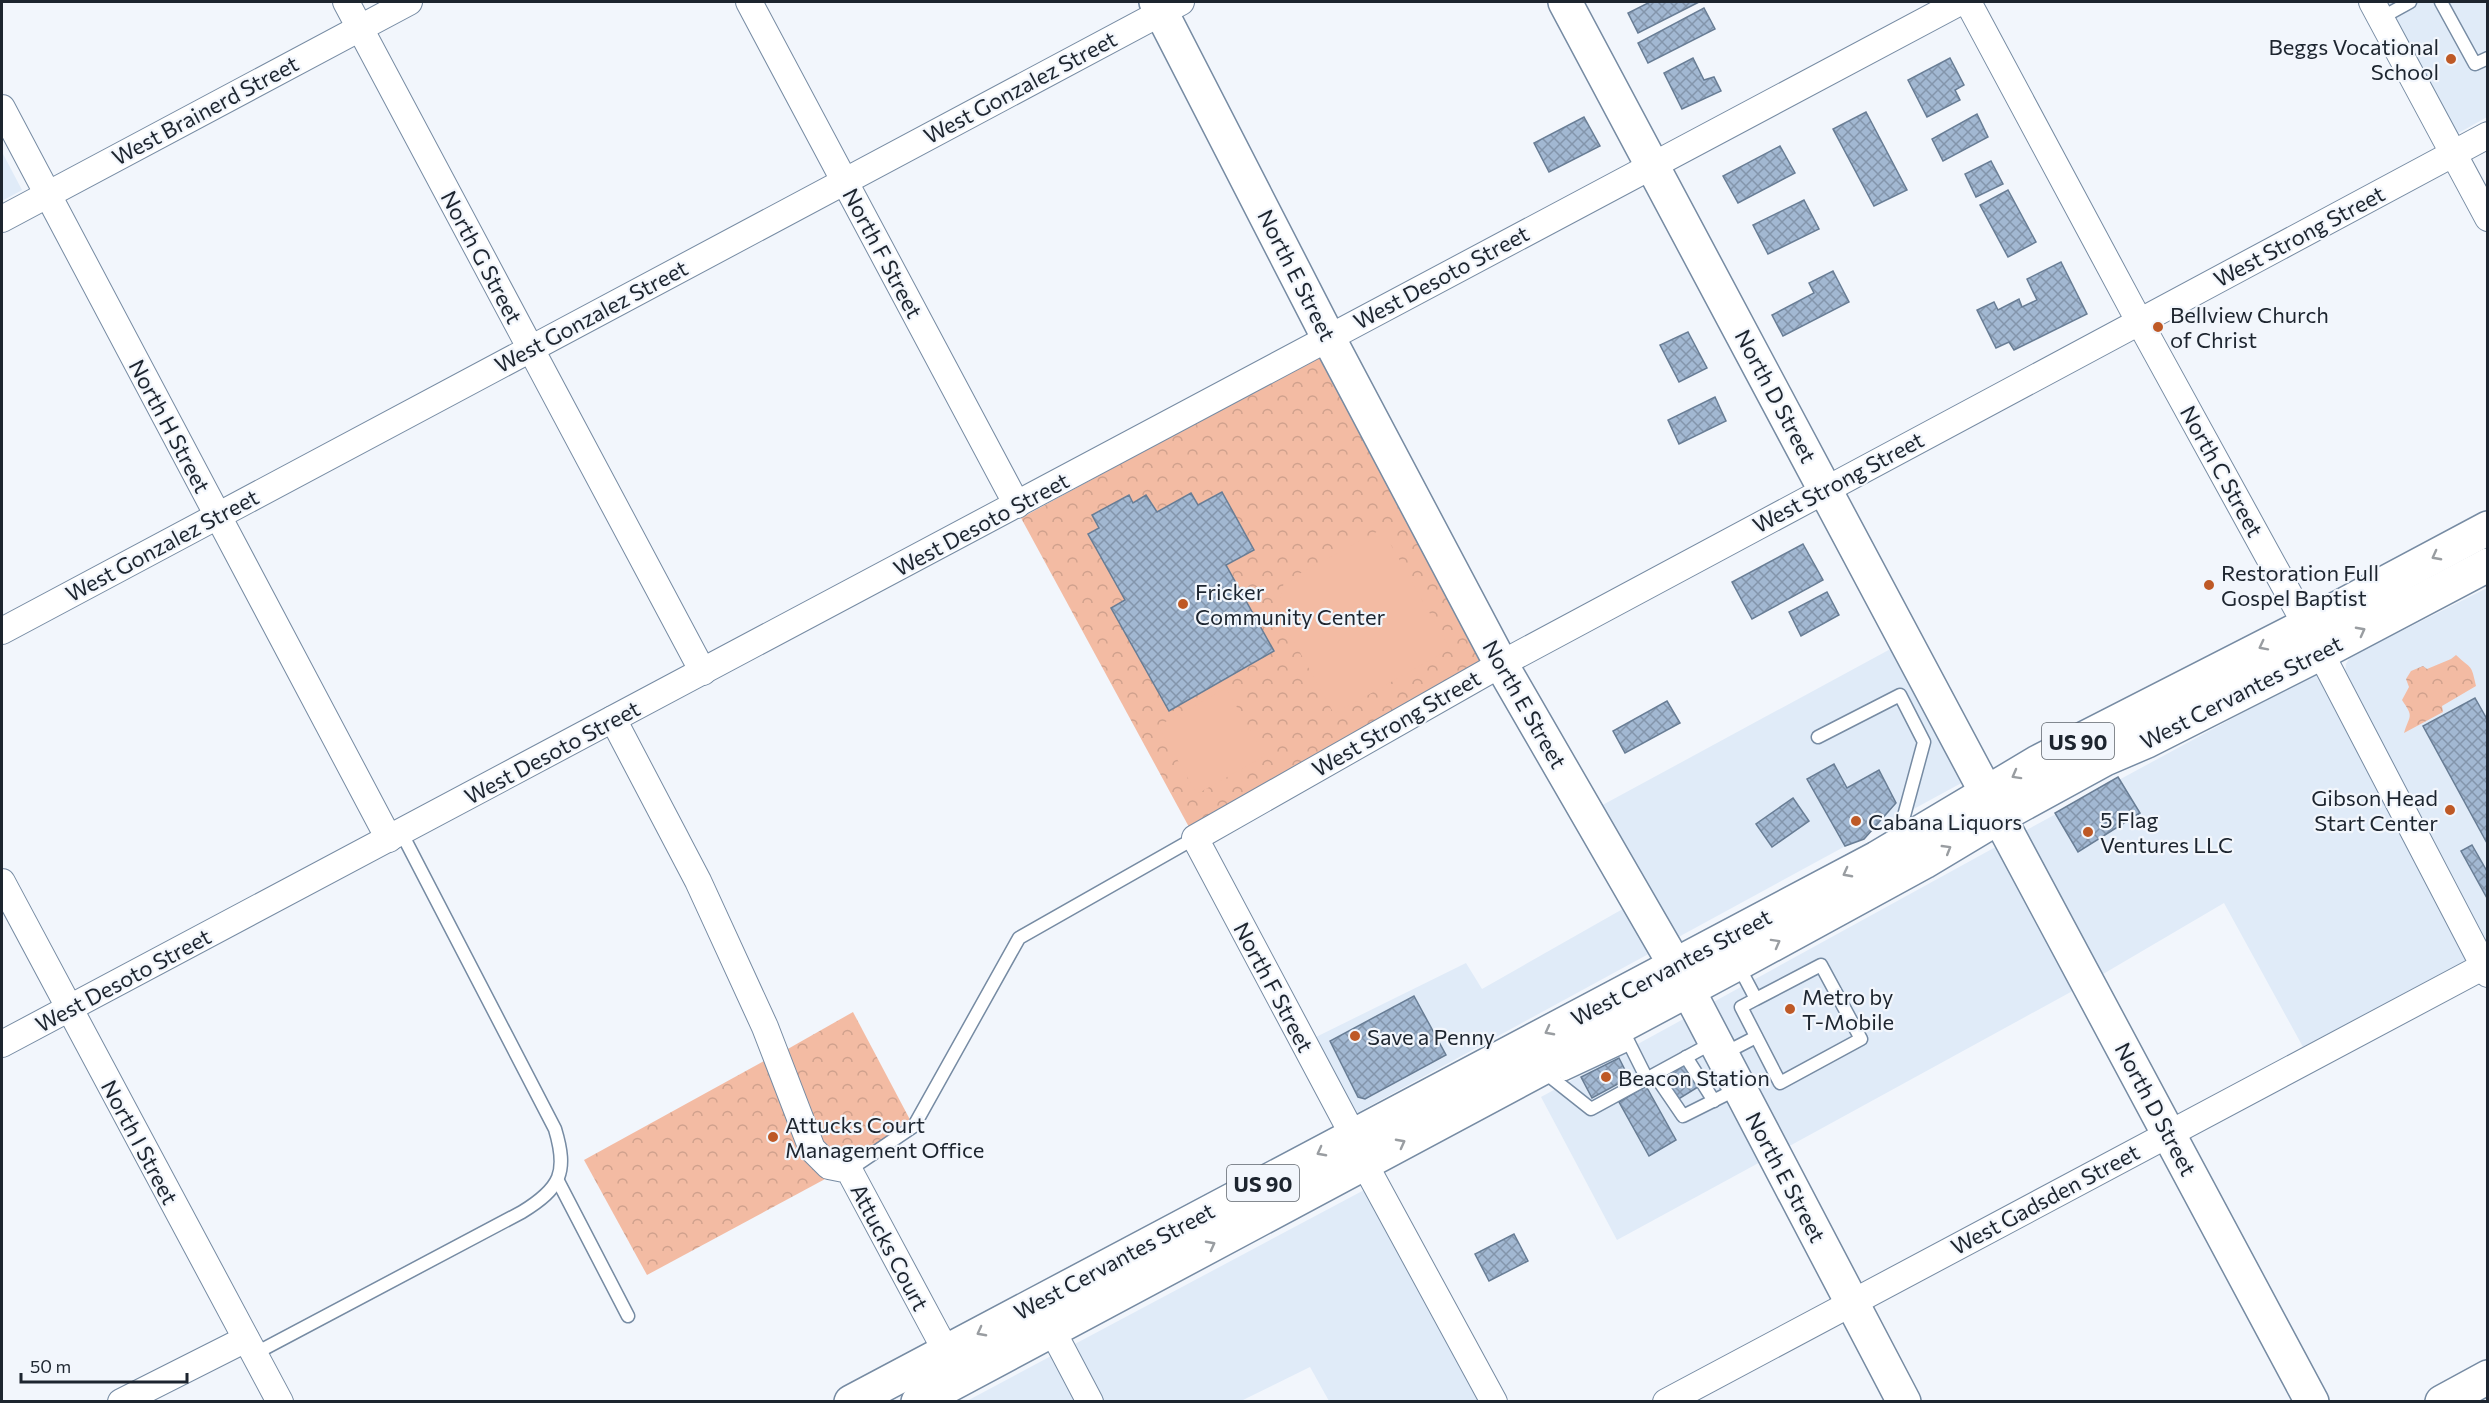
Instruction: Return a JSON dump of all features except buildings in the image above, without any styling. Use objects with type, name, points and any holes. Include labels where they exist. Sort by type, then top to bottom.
[{"type":"main road","name":"North D Street","points":[[1565,2],[1825,488],[1927,714],[1992,804],[2312,1401]]},
{"type":"main road","name":"North E Street","points":[[1166,5],[1328,337],[1501,664],[1681,977],[1718,1048],[1726,1094],[1851,1303],[1904,1401]]},
{"type":"main road","name":"West Cervantes Street","points":[[2314,639],[2487,528]]},
{"type":"main road","name":"West Cervantes Street","points":[[918,1401],[1052,1330],[1359,1149],[1681,977],[1896,847],[1992,804],[2175,691],[2314,639],[2487,565]]},
{"type":"main road","name":"West Cervantes Street","points":[[851,1401],[1196,1218],[1359,1149],[1547,1074],[1625,1035],[1681,977],[1737,964],[1924,862],[1992,804]]},
{"type":"main road","points":[[1052,1330],[1050,1317],[1059,1306],[1163,1250],[1175,1241],[1196,1218]]},
{"type":"main road","points":[[882,1401],[934,1374],[942,1364],[946,1351]]},
{"type":"main road","points":[[2442,1401],[2487,1377]]},
{"type":"street","name":"North G Street","points":[[346,2],[703,672]]},
{"type":"street","name":"West Brainerd Street","points":[[2,219],[409,2]]},
{"type":"street","name":"North F Street","points":[[749,2],[1017,505]]},
{"type":"street","name":"West Desoto Street","points":[[2,1044],[1960,2]]},
{"type":"street","name":"North C Street","points":[[1968,2],[2139,321],[2314,639],[2486,968]]},
{"type":"street","name":"West Gonzalez Street","points":[[2,631],[844,181],[1166,5]]},
{"type":"street","points":[[2377,10],[2487,218]]},
{"type":"street","name":"North H Street","points":[[2,108],[218,515],[395,836]]},
{"type":"street","name":"West Strong Street","points":[[1195,838],[1501,664],[1825,488],[2487,135]]},
{"type":"street","name":"Attucks Court","points":[[613,720],[698,881],[765,1027],[812,1149],[829,1166],[849,1170],[946,1351]]},
{"type":"street","name":"North F Street","points":[[1195,838],[1494,1401]]},
{"type":"street","name":"North I Street","points":[[2,882],[279,1401]]},
{"type":"street","name":"West Gadsden Street","points":[[1666,1401],[2169,1133],[2486,968]]},
{"type":"street","points":[[1052,1330],[1090,1401]]},
{"type":"street","points":[[121,1401],[250,1346]]},
{"type":"lane","points":[[2377,10],[2410,2]]},
{"type":"lane","points":[[2441,2],[2475,64],[2487,58]]},
{"type":"lane","points":[[1818,737],[1900,695],[1927,714],[1924,742],[1896,847]]},
{"type":"lane","points":[[250,1346],[522,1212],[541,1201],[558,1181],[561,1164],[560,1147],[555,1129],[395,836]]},
{"type":"lane","points":[[849,1170],[914,1126],[1018,938],[1195,838]]},
{"type":"lane","points":[[1737,964],[1756,999]]},
{"type":"lane","points":[[1821,965],[1861,1039],[1780,1083],[1741,1007],[1756,999],[1821,965]]},
{"type":"lane","points":[[1625,1035],[1651,1077],[1683,1116],[1726,1094],[1686,1057]]},
{"type":"lane","points":[[1547,1074],[1591,1109],[1686,1057],[1756,1036]]},
{"type":"lane","points":[[558,1181],[628,1316]]},
{"type":"shaded area","name":"Beggs Vocational School","points":[[2384,2],[2487,2],[2487,117],[2455,135]]},
{"type":"shaded area","points":[[2,152],[22,190],[2,201]]},
{"type":"shaded area","name":"Gibson Head Start Center","points":[[2487,588],[2487,943],[2345,672],[2350,657]]},
{"type":"shaded area","points":[[1896,646],[1967,780],[1673,940],[1597,808]]},
{"type":"shaded area","points":[[2318,672],[2468,960],[2303,1047],[2224,903],[2098,977],[2021,833]]},
{"type":"shaded area","points":[[2001,844],[2078,988],[1784,1149],[1708,1005]]},
{"type":"shaded area","points":[[1628,906],[1654,951],[1355,1114],[1314,1038],[1466,963],[1482,989]]},
{"type":"shaded area","points":[[1689,1016],[1764,1160],[1617,1240],[1541,1097]]},
{"type":"shaded area","points":[[1366,1189],[1482,1401],[1329,1401],[1310,1367],[1241,1401],[1103,1401],[1073,1345]]},
{"type":"shaded area","points":[[1053,1355],[1078,1402],[965,1402]]},
{"type":"green space","points":[[1324,353],[1485,658],[1189,827],[1021,518]]},
{"type":"green space","points":[[1382,529],[1450,649],[1334,714],[1277,611],[1284,582]]},
{"type":"green space","points":[[2456,655],[2470,668],[2476,686],[2442,706],[2443,712],[2404,733],[2410,716],[2402,700],[2409,687],[2406,679],[2411,671],[2423,666],[2427,669]]},
{"type":"green space","points":[[1226,688],[1265,756],[1197,794],[1158,726]]},
{"type":"green space","points":[[853,1012],[916,1131],[855,1163],[833,1154],[821,1143],[786,1050]]},
{"type":"green space","points":[[766,1060],[827,1178],[647,1275],[584,1160]]},
{"type":"place","name":"Beggs Vocational School","points":[[2451,59]]},
{"type":"place","name":"Bellview Church of Christ","points":[[2158,327]]},
{"type":"place","name":"Restoration Full Gospel Baptist","points":[[2209,585]]},
{"type":"place","name":"Fricker Community Center","points":[[1183,604]]},
{"type":"place","name":"Gibson Head Start Center","points":[[2450,810]]},
{"type":"place","name":"Cabana Liquors","points":[[1856,821]]},
{"type":"place","name":"5 Flag Ventures LLC","points":[[2088,832]]},
{"type":"place","name":"Metro by T-Mobile","points":[[1790,1009]]},
{"type":"place","name":"Save a Penny","points":[[1355,1036]]},
{"type":"place","name":"Beacon Station","points":[[1606,1077]]},
{"type":"place","name":"Attucks Court Management Office","points":[[773,1137]]}]
